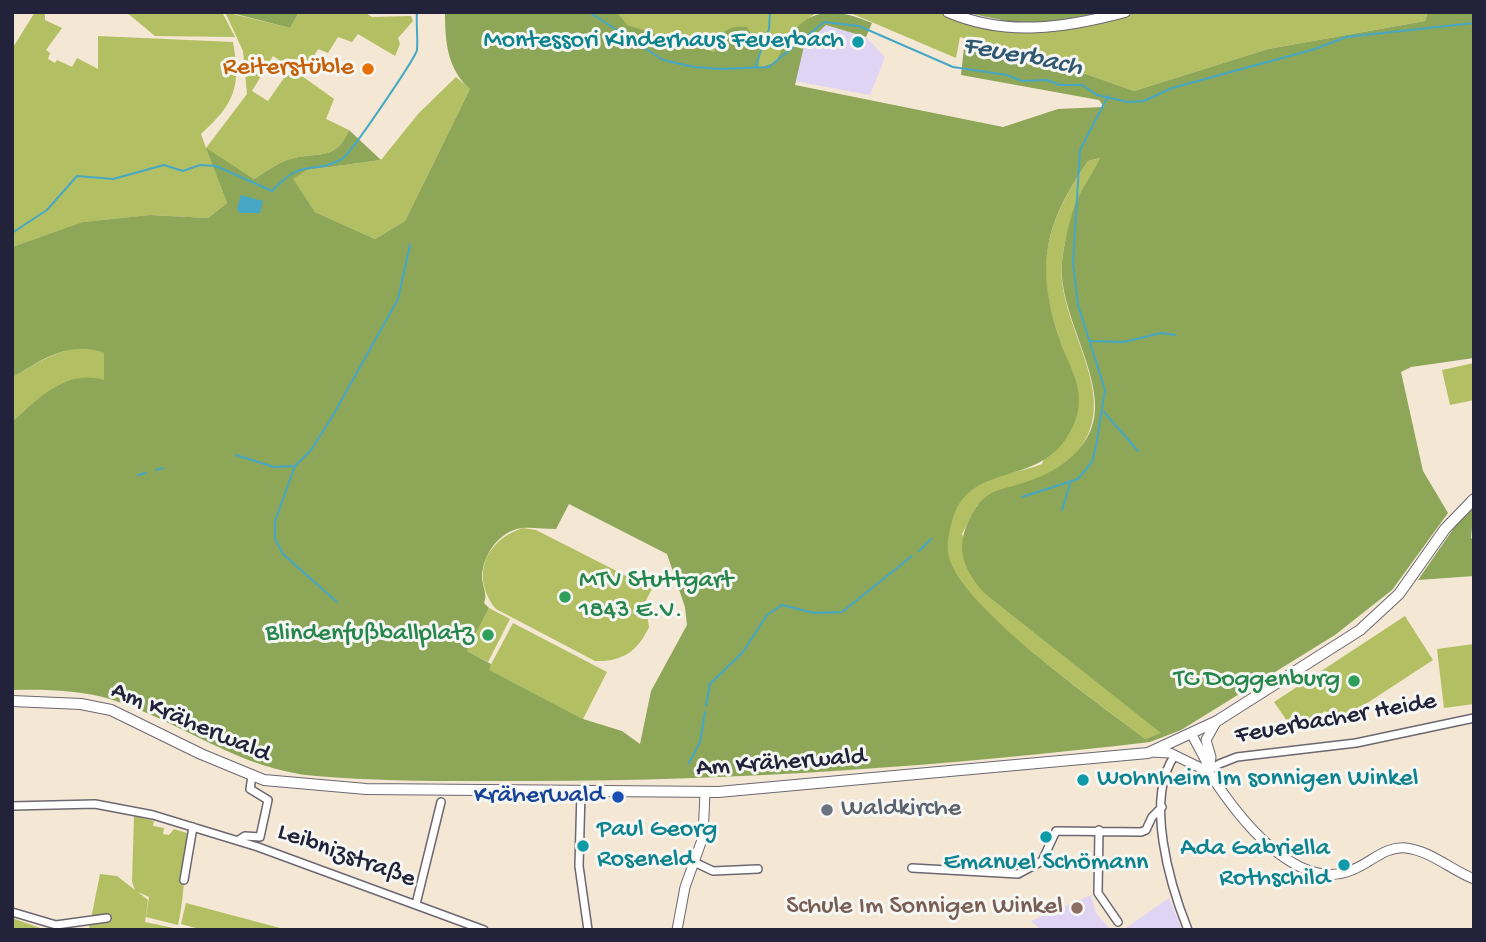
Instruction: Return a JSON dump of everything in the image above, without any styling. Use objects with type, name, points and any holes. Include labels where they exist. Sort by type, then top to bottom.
[{"type":"main road","points":[[948,12],[981,24],[1020,29],[1063,26],[1125,12]]},
{"type":"main road","name":"Am Kräherwald","points":[[12,701],[81,704],[111,710],[252,776],[288,784],[366,789],[705,793],[1150,752],[1192,735],[1217,721],[1339,645],[1379,614],[1399,594],[1445,529],[1474,499]]},
{"type":"street","name":"Feuerbacher Heide","points":[[1208,768],[1237,757],[1356,743],[1474,718]]},
{"type":"street","points":[[1208,768],[1211,757],[1206,740],[1217,721]]},
{"type":"street","points":[[1192,735],[1227,798],[1277,853],[1298,867],[1336,874],[1352,870],[1388,850],[1403,848],[1429,855],[1472,876]]},
{"type":"street","points":[[1175,755],[1173,748],[1176,742]]},
{"type":"street","points":[[1150,752],[1175,755],[1208,768]]},
{"type":"street","points":[[1175,755],[1166,768],[1162,807],[1168,873],[1188,930]]},
{"type":"street","points":[[239,841],[245,836],[260,837],[268,800],[250,789],[252,776]]},
{"type":"street","points":[[580,791],[579,866],[588,930]]},
{"type":"street","points":[[677,930],[679,909],[703,837],[705,793]]},
{"type":"street","points":[[416,904],[441,802]]},
{"type":"street","name":"Leibnizstraße","points":[[12,806],[95,804],[132,809],[239,841],[484,930]]},
{"type":"street","points":[[912,868],[1018,874],[1042,861],[1056,831],[1146,830],[1152,817],[1162,807]]},
{"type":"street","points":[[184,880],[193,827]]},
{"type":"street","points":[[1099,831],[1098,893],[1118,922]]},
{"type":"street","points":[[694,862],[713,871],[758,869]]},
{"type":"street","points":[[12,912],[56,925],[107,918]]},
{"type":"shaded area","points":[[826,25],[866,37],[885,57],[870,95],[795,81],[804,46]]},
{"type":"shaded area","name":"Schule Im Sonnigen Winkel","points":[[1091,895],[1096,913],[1111,930],[1041,930],[1031,921]]},
{"type":"shaded area","name":"Schule Im Sonnigen Winkel","points":[[1169,898],[1182,930],[1123,930]]},
{"type":"green space","points":[[35,12],[45,12],[45,20],[62,28],[46,50],[50,53],[48,59],[72,67],[77,58],[98,69],[98,36],[233,42],[236,71],[233,93],[221,113],[201,134],[206,148],[247,94],[243,51],[225,12],[290,28],[299,12],[364,12],[372,17],[411,16],[413,21],[398,38],[400,44],[395,56],[358,34],[352,42],[338,37],[328,53],[318,49],[302,76],[334,99],[326,119],[349,130],[344,140],[333,150],[289,159],[254,179],[207,150],[227,203],[208,218],[150,215],[84,222],[12,247],[12,49]],"holes":[[[273,56],[291,68],[268,101],[252,91]]]},
{"type":"green space","points":[[126,12],[222,12],[235,37],[155,36]]},
{"type":"green space","points":[[228,12],[299,12],[290,28]]},
{"type":"green space","points":[[445,12],[617,12],[627,25],[714,52],[724,32],[747,27],[760,50],[759,67],[776,62],[784,45],[803,22],[826,13],[839,13],[872,23],[866,37],[826,25],[804,46],[795,85],[1003,127],[1058,109],[1104,107],[1099,100],[961,75],[965,38],[1052,62],[1134,91],[1268,49],[1425,21],[1428,12],[1474,12],[1474,358],[1411,367],[1401,372],[1423,471],[1448,513],[1392,590],[1335,635],[1181,730],[1150,742],[919,765],[764,775],[609,780],[369,779],[316,776],[261,765],[136,708],[98,696],[62,691],[12,690],[12,422],[43,395],[65,382],[90,378],[104,380],[104,353],[68,350],[45,359],[12,378],[12,247],[83,222],[150,215],[208,218],[227,203],[206,148],[254,179],[289,159],[333,150],[344,140],[349,130],[381,160],[307,170],[293,179],[315,212],[375,239],[405,221],[470,89],[456,73],[449,54]],"holes":[[[1100,158],[1075,205],[1062,262],[1067,305],[1094,393],[1095,413],[1090,432],[1077,451],[1061,466],[983,499],[965,529],[962,549],[967,568],[985,594],[1161,733],[1145,739],[1001,625],[956,573],[948,552],[952,521],[960,503],[972,490],[986,482],[1036,464],[1051,455],[1065,440],[1075,421],[1079,406],[1078,392],[1052,314],[1046,268],[1053,226],[1062,206],[1088,161]],[[569,504],[667,554],[685,607],[687,625],[651,691],[640,744],[622,731],[583,719],[489,670],[491,664],[467,651],[489,608],[484,603],[482,576],[489,552],[500,539],[514,530],[556,529]]]},
{"type":"green space","points":[[617,12],[817,12],[789,34],[776,62],[758,67],[718,39],[714,52],[626,25]]},
{"type":"green space","points":[[848,12],[941,12],[970,26],[1004,31],[1109,20],[1140,12],[1428,12],[1425,21],[1268,49],[1134,91],[1052,62],[960,37],[956,58]]},
{"type":"green space","points":[[963,12],[1103,12],[1030,26]]},
{"type":"green space","points":[[456,77],[470,89],[405,221],[375,239],[315,212],[292,179],[307,170],[381,160],[418,114]]},
{"type":"green space","points":[[1101,158],[1071,221],[1062,262],[1068,311],[1092,385],[1094,409],[1089,432],[1075,454],[1054,471],[977,505],[962,534],[985,594],[1162,733],[1145,739],[1008,632],[961,585],[950,566],[947,549],[951,519],[964,495],[990,479],[1042,464],[1074,376],[1047,290],[1049,241],[1070,190],[1088,161]]},
{"type":"green space","points":[[88,346],[104,353],[105,381],[91,378],[66,382],[43,395],[12,422],[12,378],[58,353]]},
{"type":"green space","points":[[1474,363],[1474,400],[1450,405],[1442,370]]},
{"type":"green space","points":[[1474,507],[1471,538],[1474,540],[1474,576],[1418,580],[1456,525]]},
{"type":"green space","points":[[523,528],[536,530],[652,589],[645,602],[649,627],[634,649],[621,657],[595,661],[496,609],[484,585],[486,561],[499,541]]},
{"type":"green space","name":"Blindenfußballplatz","points":[[489,608],[510,619],[488,662],[467,651]]},
{"type":"green space","name":"TC Doggenburg","points":[[1405,616],[1433,660],[1335,724],[1325,711],[1294,731],[1274,702]]},
{"type":"green space","points":[[513,623],[607,672],[583,719],[488,670]]},
{"type":"green space","points":[[1474,644],[1474,704],[1444,708],[1437,649]]},
{"type":"green space","points":[[134,816],[154,821],[153,826],[164,828],[163,834],[169,835],[174,829],[187,833],[178,925],[146,917],[149,897],[138,892],[148,900],[145,922],[183,930],[12,930],[12,918],[43,929],[89,929],[100,874],[117,876],[135,890],[132,882]]},
{"type":"green space","points":[[186,903],[284,930],[203,930],[181,924]]},
{"type":"water","points":[[241,195],[263,201],[260,213],[240,213],[237,209]]},
{"type":"waterway","points":[[12,233],[47,210],[77,176],[113,179],[164,165],[183,171],[200,165],[216,166],[272,191],[283,180],[300,170],[342,159],[369,125],[414,57],[417,50],[417,12]]},
{"type":"waterway","name":"Feuerbach","points":[[589,12],[663,60],[694,67],[769,67],[824,22],[859,26],[953,67],[1007,75],[1022,81],[1047,80],[1060,85],[1082,85],[1097,95],[1128,102],[1144,101],[1172,88],[1315,49],[1346,37],[1474,23]]},
{"type":"waterway","points":[[755,67],[769,29],[770,12]]},
{"type":"waterway","points":[[1022,497],[1078,479],[1092,462],[1096,446],[1105,390],[1078,305],[1073,263],[1080,150],[1108,96]]},
{"type":"waterway","points":[[337,602],[283,554],[275,539],[275,521],[295,466],[311,450],[332,417],[398,299],[410,245]]},
{"type":"waterway","points":[[1090,341],[1124,342],[1161,333],[1175,335]]},
{"type":"waterway","points":[[1104,412],[1138,451]]},
{"type":"waterway","points":[[236,455],[274,467],[293,466]]},
{"type":"waterway","points":[[156,470],[163,468]]},
{"type":"waterway","points":[[138,475],[146,473]]},
{"type":"waterway","points":[[1062,510],[1070,484]]},
{"type":"waterway","points":[[919,551],[931,539]]},
{"type":"waterway","points":[[706,706],[710,684],[743,652],[767,615],[782,605],[814,613],[842,612],[912,556]]},
{"type":"waterway","points":[[689,763],[700,742],[705,712]]},
{"type":"place","name":"Montessori Kinderhaus Feuerbach","points":[[858,42]]},
{"type":"place","name":"Reiterstüble","points":[[368,69]]},
{"type":"place","name":"MTV Stuttgart 1843 E.V.","points":[[565,597]]},
{"type":"place","name":"Blindenfußballplatz","points":[[488,635]]},
{"type":"place","name":"TC Doggenburg","points":[[1354,681]]},
{"type":"place","name":"Wohnheim Im sonnigen Winkel","points":[[1083,780]]},
{"type":"place","name":"Kräherwald","points":[[618,797]]},
{"type":"place","name":"Waldkirche","points":[[827,810]]},
{"type":"place","name":"Emanuel Schömann","points":[[1046,837]]},
{"type":"place","name":"Paul Georg Roseneld","points":[[583,846]]},
{"type":"place","name":"Ada Gabriella Rothschild","points":[[1344,865]]},
{"type":"place","name":"Schule Im Sonnigen Winkel","points":[[1077,908]]}]
